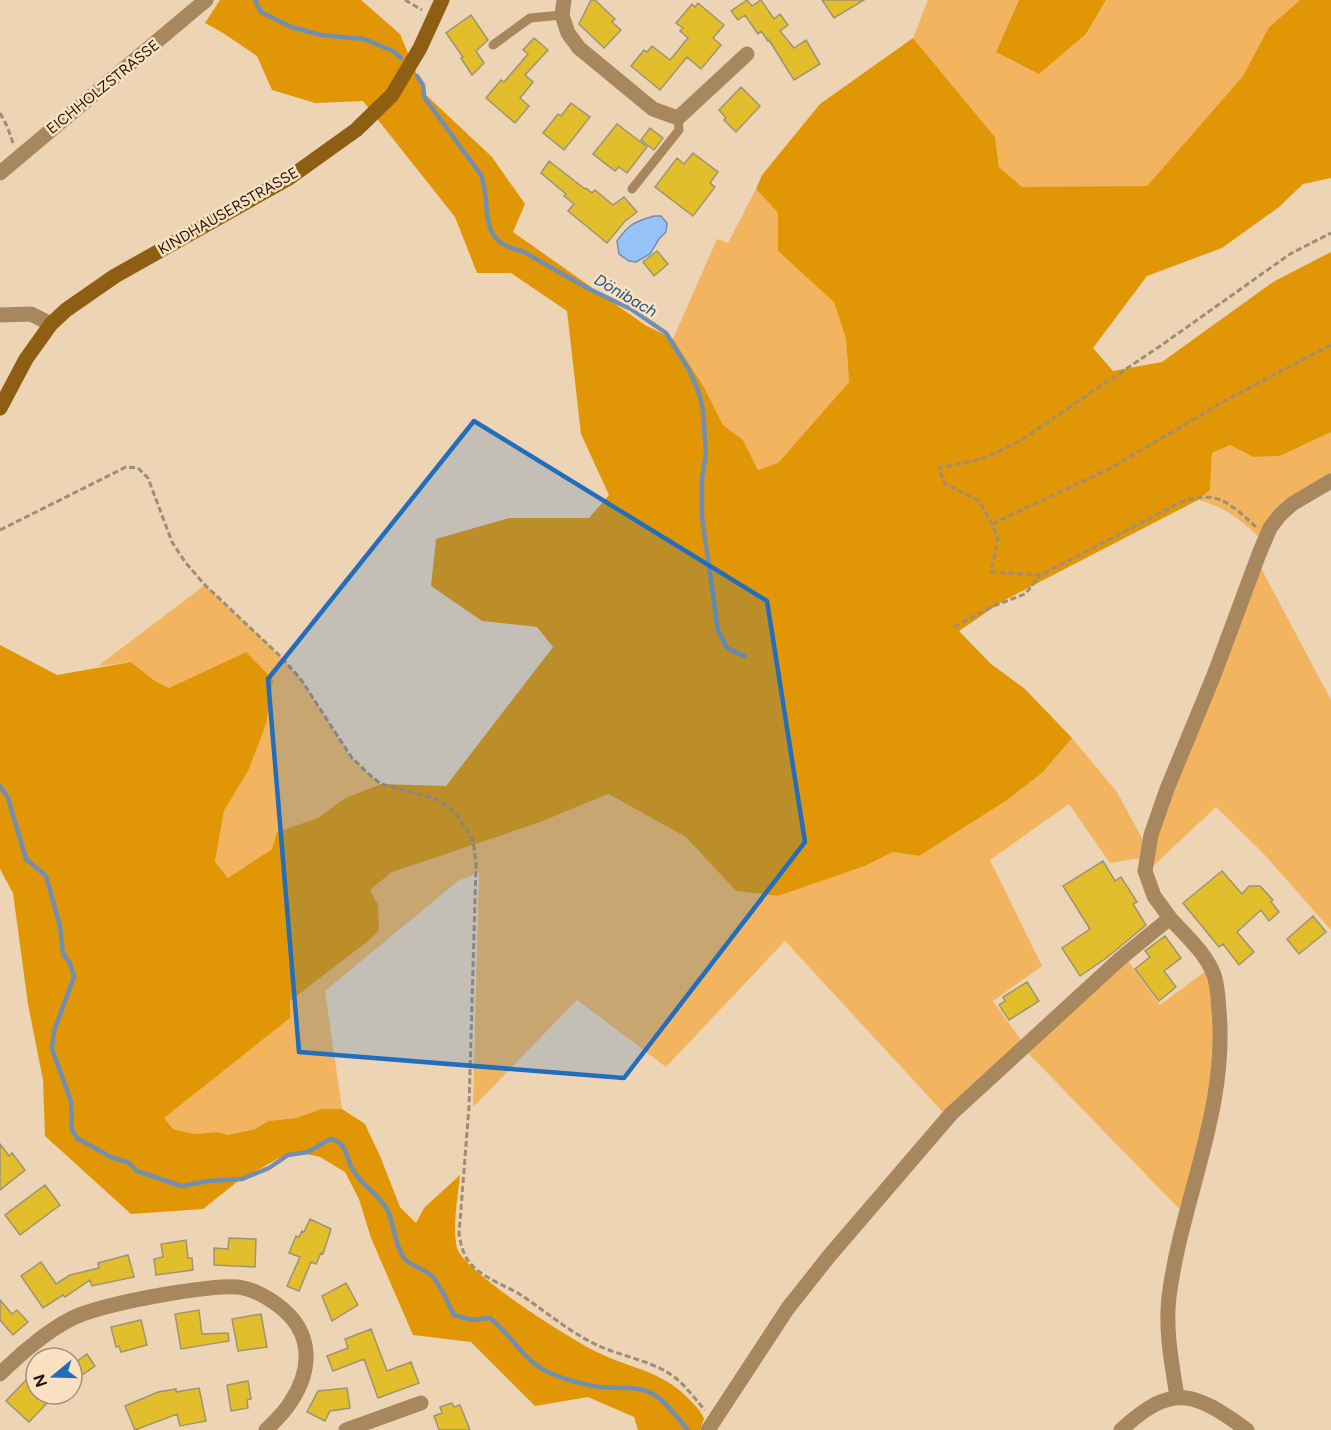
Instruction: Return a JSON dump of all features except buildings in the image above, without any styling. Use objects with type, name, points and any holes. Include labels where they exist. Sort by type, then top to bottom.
[{"type":"street","name":"EICHHOLZSTRASSE","points":[[0,173],[206,0]]},
{"type":"street","name":"KINDHAUSERSTRASSE","points":[[0,408],[26,359],[51,324],[66,310],[115,276],[289,178],[356,130],[392,94],[420,48],[441,0]]},
{"type":"street","points":[[563,7],[568,33],[579,48],[653,109],[678,117],[747,54]]},
{"type":"street","points":[[0,315],[31,314],[51,324]]},
{"type":"street","points":[[1177,1397],[1167,1333],[1168,1299],[1207,1137],[1215,1092],[1220,1027],[1216,982],[1210,966],[1154,896],[1146,877],[1148,846],[1167,789],[1214,675],[1266,537],[1275,521],[1285,510],[1331,481]]},
{"type":"street","points":[[711,1425],[788,1308],[830,1255],[951,1114],[1122,958],[1170,918]]},
{"type":"street","points":[[0,1374],[48,1333],[83,1313],[192,1290],[238,1287],[259,1293],[290,1315],[300,1328],[305,1342],[306,1360],[300,1385],[290,1405],[266,1430]]},
{"type":"street","points":[[1121,1430],[1148,1408],[1177,1397],[1190,1398],[1207,1404],[1247,1430]]},
{"type":"street","points":[[346,1430],[421,1403]]},
{"type":"lane","points":[[494,45],[530,18],[563,7]]},
{"type":"lane","points":[[632,189],[679,130],[678,117]]},
{"type":"path","points":[[405,0],[434,17]]},
{"type":"path","points":[[0,113],[13,142],[13,160]]},
{"type":"path","points":[[1041,575],[991,572],[998,539],[992,524],[980,501],[944,483],[939,468],[985,458],[1018,442],[1301,247],[1331,233]]},
{"type":"path","points":[[992,524],[1111,468],[1228,399],[1331,345]]},
{"type":"path","points":[[0,530],[126,467],[138,468],[148,478],[168,532],[185,562],[205,585],[300,678],[352,758],[381,784],[437,799],[456,813],[473,840],[476,864],[469,1107],[459,1234],[461,1248],[471,1264],[479,1271],[522,1296],[568,1329],[603,1348],[653,1365],[679,1380],[711,1425]]},
{"type":"path","points":[[954,627],[991,607],[1025,594],[1041,575],[1179,502],[1196,497],[1206,496],[1225,501],[1266,537]]},
{"type":"highlighted area","points":[[474,421],[767,601],[805,842],[624,1078],[299,1052],[268,679]]},
{"type":"shaded area","points":[[220,0],[361,0],[400,34],[425,94],[492,157],[525,204],[513,232],[645,325],[673,339],[704,387],[723,425],[743,440],[758,470],[778,463],[849,382],[846,339],[834,302],[778,251],[778,213],[756,189],[762,175],[820,104],[913,38],[995,137],[999,167],[1022,187],[1147,186],[1243,76],[1269,27],[1300,0],[1331,0],[1331,178],[1303,184],[1279,207],[1222,248],[1147,276],[1093,348],[1113,371],[1162,362],[1273,282],[1331,252],[1331,432],[1280,456],[1253,457],[1230,445],[1212,453],[1210,490],[1198,500],[1003,601],[959,631],[991,664],[1025,689],[1072,738],[1043,772],[1007,800],[919,856],[893,852],[865,866],[778,896],[736,891],[686,837],[608,794],[538,823],[392,872],[370,890],[378,905],[379,930],[367,942],[290,1001],[290,1018],[164,1118],[173,1129],[194,1134],[217,1132],[228,1135],[255,1129],[268,1121],[296,1118],[321,1109],[342,1109],[365,1124],[400,1207],[416,1223],[424,1208],[460,1175],[455,1231],[457,1248],[464,1259],[498,1289],[567,1335],[599,1353],[667,1381],[699,1410],[704,1419],[700,1430],[638,1430],[634,1417],[588,1397],[535,1406],[471,1342],[413,1335],[371,1238],[359,1199],[345,1172],[320,1157],[298,1152],[279,1158],[237,1182],[203,1209],[131,1214],[45,1136],[43,1080],[28,1004],[13,893],[0,869],[0,645],[57,675],[131,662],[155,681],[169,688],[246,652],[273,680],[266,724],[248,771],[224,811],[215,862],[228,878],[272,849],[277,832],[318,818],[345,798],[381,784],[446,786],[553,647],[537,627],[482,621],[431,586],[436,539],[509,518],[589,518],[609,495],[581,434],[567,311],[511,273],[477,273],[455,217],[363,101],[315,103],[272,90],[257,56],[205,23]]},
{"type":"shaded area","points":[[928,0],[1019,0],[996,52],[1087,34],[1106,0],[1300,0],[1269,27],[1243,76],[1147,186],[1022,188],[999,167],[995,137],[913,38]]},
{"type":"shaded area","points":[[1019,0],[1106,0],[1087,33],[1039,74],[996,52]]},
{"type":"shaded area","points":[[756,189],[778,213],[778,251],[834,301],[846,339],[849,382],[778,463],[758,470],[743,440],[723,425],[704,387],[673,339],[717,239],[728,243]]},
{"type":"shaded area","points":[[1331,432],[1331,489],[1306,502],[1284,520],[1268,545],[1228,512],[1198,500],[1210,490],[1212,453],[1230,445],[1253,457],[1280,456]]},
{"type":"shaded area","points":[[1261,568],[1331,700],[1331,930],[1263,853],[1216,807],[1150,869],[1141,858],[1110,863],[1069,804],[990,860],[1042,966],[993,1001],[1021,1040],[1121,951],[1160,1005],[1211,967],[1224,1030],[1191,1221],[1027,1052],[952,1122],[785,941],[666,1067],[577,1000],[473,1107],[479,872],[458,881],[325,991],[342,1109],[321,1109],[296,1118],[268,1121],[255,1129],[228,1135],[217,1132],[194,1134],[173,1129],[163,1118],[290,1018],[290,1001],[367,942],[378,906],[370,890],[392,872],[538,823],[607,794],[687,837],[736,891],[778,896],[865,866],[893,852],[919,856],[1043,772],[1072,738],[1117,792],[1143,840]]},
{"type":"shaded area","points":[[205,585],[300,678],[352,758],[381,784],[345,798],[318,818],[277,832],[272,849],[228,878],[215,862],[224,811],[248,771],[246,652],[169,688],[155,681],[131,662],[98,666]]},
{"type":"water","points":[[661,216],[667,223],[666,232],[650,254],[636,262],[629,261],[619,254],[617,241],[625,231],[637,222]]},
{"type":"waterway","name":"Dönibach","points":[[255,0],[261,12],[291,27],[321,35],[364,39],[393,51],[401,58]]},
{"type":"waterway","name":"Dönibach","points":[[417,76],[423,85],[424,97],[481,175],[488,222],[497,240],[631,309],[666,333],[689,370],[703,409],[706,453],[702,479],[702,517],[718,630],[727,648],[744,656]]},
{"type":"waterway","points":[[0,786],[8,798],[26,859],[46,876],[60,926],[63,954],[70,963],[74,977],[54,1031],[52,1049],[71,1101],[72,1130],[78,1139],[113,1158],[128,1162],[137,1171],[181,1186],[242,1179],[269,1168],[288,1155],[308,1152],[330,1139],[336,1141],[344,1148],[359,1178],[381,1200],[388,1211],[398,1247],[404,1258],[435,1279],[454,1315],[472,1320],[490,1318],[530,1360],[558,1376],[592,1386],[647,1391],[658,1397],[688,1430]]}]
